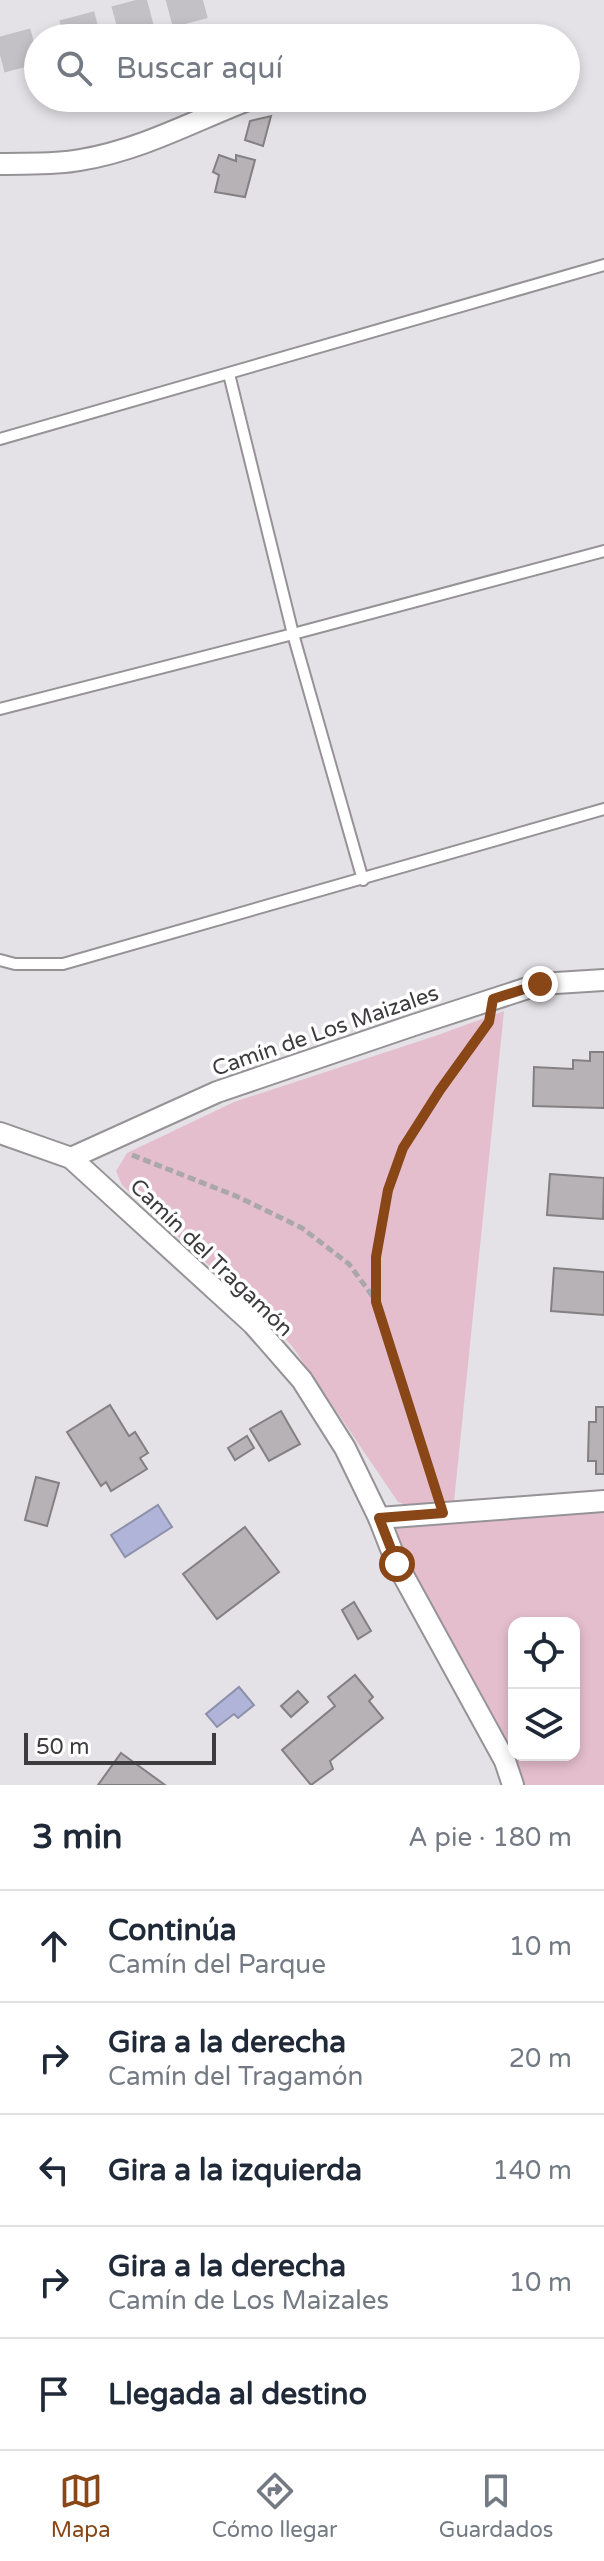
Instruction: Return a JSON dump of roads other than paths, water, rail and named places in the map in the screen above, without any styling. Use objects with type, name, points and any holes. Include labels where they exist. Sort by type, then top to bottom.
[{"type":"street","points":[[0,164],[77,161],[106,155],[165,136],[221,112]]},
{"type":"street","name":"Camín de Los Maizales","points":[[71,1158],[217,1092],[493,999],[540,984],[604,980]]},
{"type":"street","name":"Camín del Tragamón","points":[[0,1133],[71,1158],[253,1324],[292,1369],[345,1448],[397,1564],[505,1761],[513,1785]]},
{"type":"street","points":[[379,1518],[604,1501]]},
{"type":"lane","points":[[0,439],[604,265]]},
{"type":"lane","points":[[229,374],[293,634],[363,880]]},
{"type":"lane","points":[[0,709],[604,551]]},
{"type":"lane","points":[[0,960],[15,964],[63,964],[604,809]]},
{"type":"water","points":[[158,1505],[172,1527],[125,1557],[111,1535]]},
{"type":"water","points":[[239,1687],[254,1705],[238,1718],[234,1714],[217,1727],[206,1714]]},
{"type":"tunnel","points":[[116,24],[205,0]]},
{"type":"tunnel","points":[[0,55],[24,49]]}]
